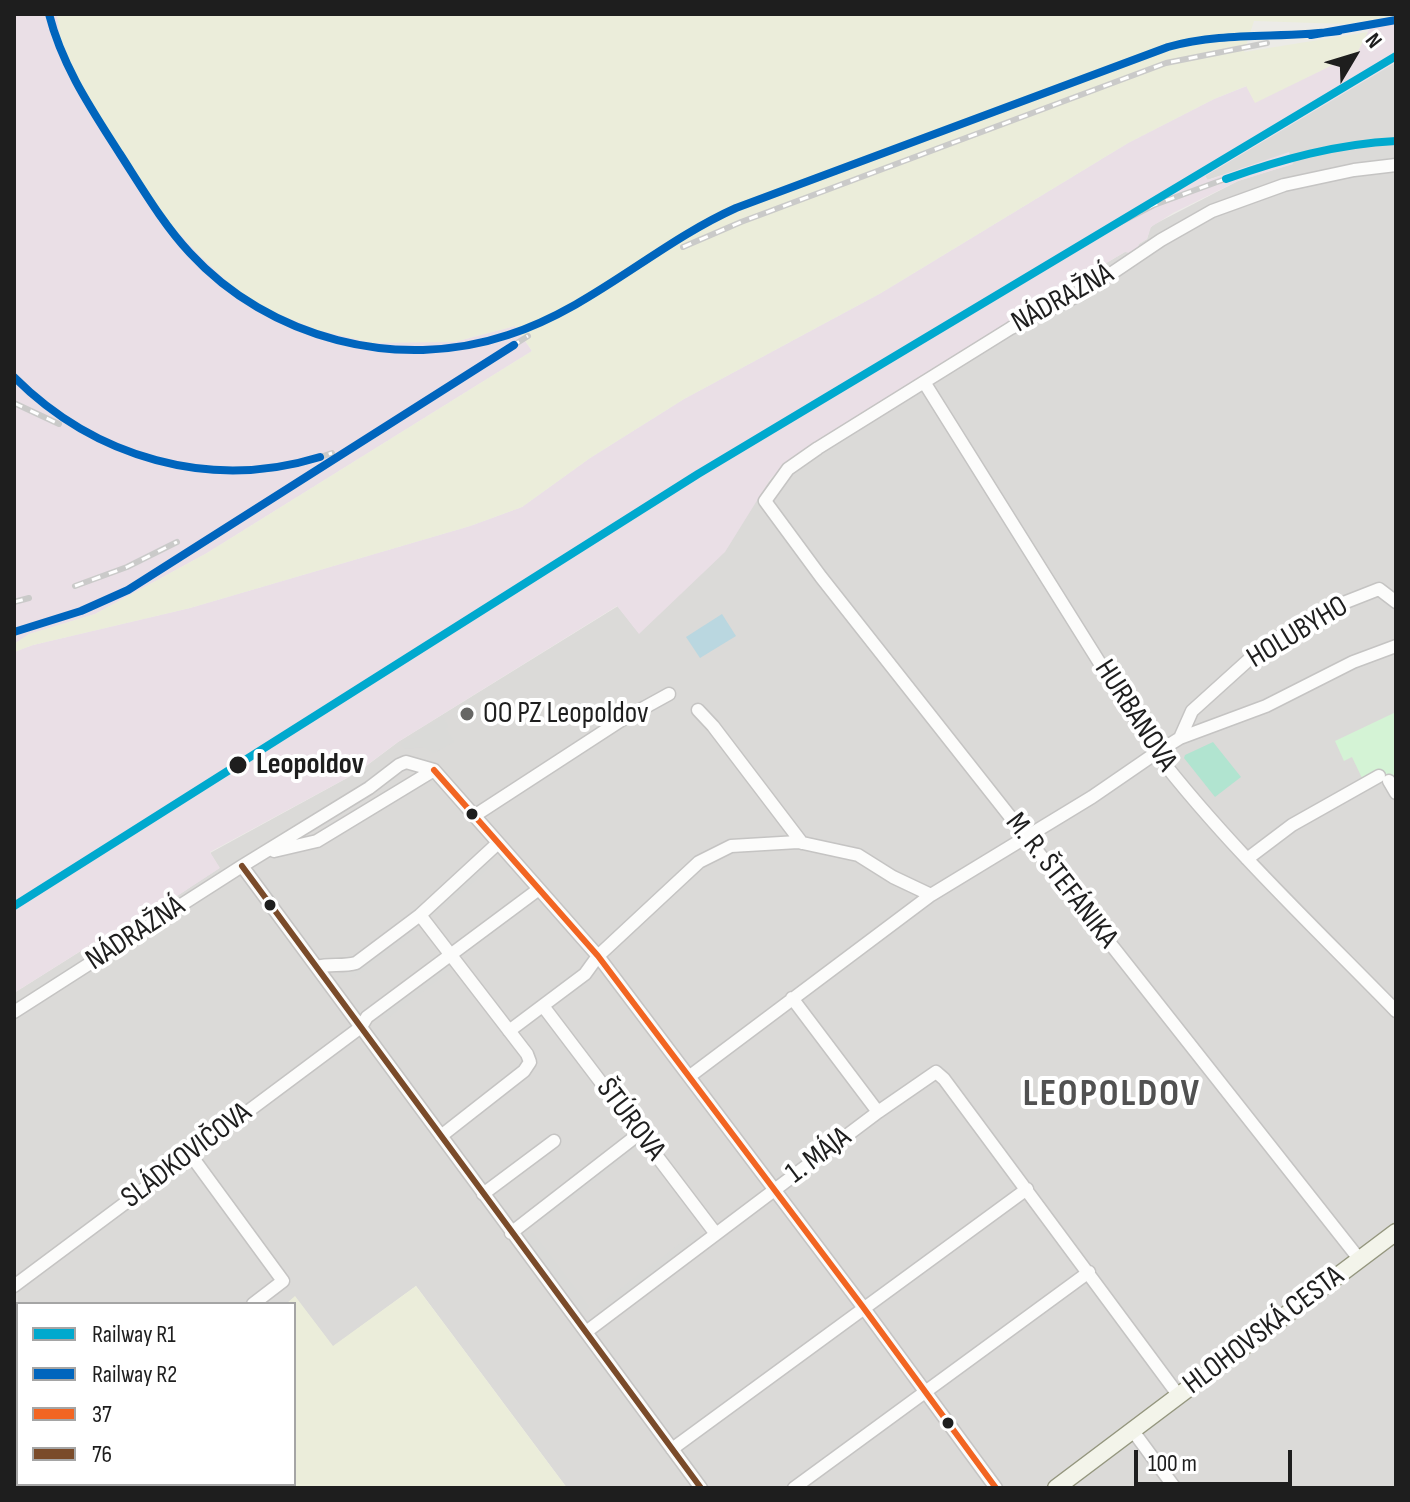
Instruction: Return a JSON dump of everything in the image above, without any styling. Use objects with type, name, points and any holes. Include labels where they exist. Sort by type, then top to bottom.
[{"type":"street","name":"NÁDRAŽNÁ","points":[[765,501],[788,469],[1011,328],[1081,294],[1161,240],[1212,211],[1284,185],[1354,170],[1396,165]]},
{"type":"street","name":"HURBANOVA","points":[[924,382],[1156,753],[1198,807],[1396,1011]]},
{"type":"street","name":"M. R. ŠTEFÁNIKA","points":[[765,501],[830,590],[1360,1260]]},
{"type":"street","name":"HOLUBYHO","points":[[1180,738],[1192,711],[1264,646],[1323,611],[1379,589],[1396,602]]},
{"type":"street","name":"HOLUBYHO","points":[[690,1076],[931,895],[1092,797],[1180,738],[1266,706],[1353,662],[1396,646]]},
{"type":"street","points":[[474,816],[620,721],[669,694]]},
{"type":"street","points":[[698,710],[802,843]]},
{"type":"street","name":"NÁDRAŽNÁ","points":[[14,1012],[369,788],[399,765],[406,762],[434,770]]},
{"type":"street","name":"NÁDRAŽNÁ","points":[[259,856],[317,841],[434,770]]},
{"type":"street","points":[[434,770],[598,956],[996,1488]]},
{"type":"street","points":[[1247,859],[1292,825],[1384,779],[1396,793]]},
{"type":"street","points":[[509,1031],[585,974],[598,956],[699,862],[731,846],[802,843],[858,855],[893,877],[931,895]]},
{"type":"street","points":[[317,967],[356,963],[420,915],[497,844]]},
{"type":"street","points":[[242,866],[701,1488]]},
{"type":"street","points":[[361,1027],[367,1017],[539,889]]},
{"type":"street","points":[[420,915],[530,1062],[524,1071],[441,1136]]},
{"type":"street","points":[[792,998],[878,1112]]},
{"type":"street","name":"ŠTÚROVA","points":[[543,1006],[716,1234]]},
{"type":"street","name":"SLÁDKOVIČOVA","points":[[14,1286],[361,1027]]},
{"type":"street","name":"1. MÁJA","points":[[586,1332],[878,1112],[936,1072],[1027,1189],[1179,1396]]},
{"type":"street","points":[[511,1233],[640,1133]]},
{"type":"street","points":[[483,1194],[554,1141]]},
{"type":"street","points":[[190,1154],[283,1281],[256,1302]]},
{"type":"street","points":[[672,1449],[1027,1189]]},
{"type":"street","name":"HLOHOVSKÁ CESTA","points":[[1056,1488],[1396,1232]]},
{"type":"street","points":[[794,1488],[1089,1272]]},
{"type":"street","points":[[1133,1431],[1175,1488]]},
{"type":"shaded area","points":[[14,14],[57,14],[60,37],[118,147],[166,219],[201,257],[454,342],[515,326],[532,351],[207,553],[95,614],[30,634],[14,644]]},
{"type":"shaded area","points":[[1396,16],[1396,62],[1205,176],[1208,180],[1289,152],[1293,164],[1238,181],[1173,213],[1151,227],[1147,239],[1138,248],[1125,252],[1079,279],[1079,283],[1066,287],[1052,299],[1042,301],[1012,319],[1013,322],[816,445],[771,478],[725,552],[639,634],[617,606],[398,742],[358,772],[210,852],[220,868],[113,938],[95,942],[14,993],[14,652],[190,608],[470,526],[522,507],[590,458],[684,399],[881,293],[1128,143],[1214,99],[1247,86],[1255,102],[1357,53],[1374,19]]},
{"type":"shaded area","points":[[1396,62],[1396,1488],[567,1488],[416,1286],[333,1347],[295,1297],[289,1302],[16,1302],[16,1486],[184,1486],[14,1488],[14,993],[95,942],[113,938],[219,868],[210,853],[358,772],[398,742],[618,606],[639,633],[772,478],[816,445],[1011,320],[1066,287],[1071,288],[1079,279],[1147,239],[1153,225],[1238,181],[1292,164],[1289,153],[1207,180],[1205,176]]},
{"type":"shaded area","points":[[443,717],[454,742],[434,753],[424,747],[405,749],[401,744]]},
{"type":"shaded area","points":[[487,859],[494,861],[477,879],[430,917],[424,915]]},
{"type":"shaded area","points":[[408,929],[416,932],[353,978],[350,975],[340,976],[334,967],[352,970]]},
{"type":"shaded area","points":[[445,963],[451,970],[385,1020],[380,1013]]},
{"type":"shaded area","points":[[631,1144],[639,1147],[542,1221],[532,1220]]},
{"type":"shaded area","points":[[696,1232],[701,1239],[604,1312],[599,1305]]},
{"type":"shaded area","points":[[533,1233],[589,1307],[583,1312],[526,1238]]},
{"type":"green space","points":[[57,14],[1396,16],[1347,24],[1254,21],[1244,52],[1368,32],[1357,53],[1255,103],[1246,86],[1128,143],[881,293],[684,399],[590,458],[522,507],[470,526],[190,608],[14,652],[14,644],[29,634],[95,614],[207,553],[532,351],[515,326],[454,342],[372,343],[317,330],[271,311],[234,288],[166,219],[118,147],[78,81],[60,37]]},
{"type":"green space","points":[[1396,712],[1396,787],[1382,774],[1362,778],[1352,757],[1344,761],[1335,741]]},
{"type":"green space","points":[[1213,742],[1241,777],[1215,797],[1184,758]]},
{"type":"green space","points":[[416,1286],[567,1488],[181,1488],[296,1486],[296,1302],[288,1302],[295,1296],[333,1346]]},
{"type":"water","points":[[722,614],[736,636],[700,658],[686,637]]},
{"type":"railway","points":[[49,14],[62,52],[79,87],[145,193],[180,242],[222,283],[258,307],[296,326],[337,340],[380,348],[423,350],[466,346],[539,323],[568,309],[678,239],[736,208],[1168,47],[1232,37],[1339,31]]},
{"type":"railway","points":[[1330,32],[1396,20]]},
{"type":"railway","points":[[683,247],[741,222],[1166,63],[1267,43]]},
{"type":"railway","points":[[1101,232],[1154,205],[1258,167]]},
{"type":"railway","points":[[14,632],[81,611],[128,590],[528,336]]},
{"type":"railway","points":[[14,377],[47,406],[83,430],[122,449],[162,462],[204,469],[247,471],[290,465],[332,453]]},
{"type":"railway","points":[[14,403],[59,424]]},
{"type":"railway","points":[[75,586],[127,567],[177,542]]},
{"type":"railway","points":[[14,602],[29,598]]},
{"type":"rail line","name":"R2","points":[[49,14],[62,52],[79,87],[145,193],[180,242],[222,283],[258,307],[296,326],[337,340],[380,348],[423,350],[466,346],[539,323],[568,309],[678,239],[736,208],[1168,47],[1232,37],[1339,31]]},
{"type":"rail line","name":"R2","points":[[1311,35],[1396,20]]},
{"type":"rail line","name":"R1","points":[[14,906],[698,474],[1396,56]]},
{"type":"rail line","name":"R1","points":[[1226,179],[1310,154],[1352,145],[1396,141]]},
{"type":"rail line","name":"R2","points":[[14,632],[81,611],[128,590],[514,345]]},
{"type":"rail line","name":"R2","points":[[14,377],[46,405],[81,428],[117,447],[156,460],[196,468],[237,470],[279,467],[320,457]]},
{"type":"transit line","name":"37","points":[[434,770],[598,956],[996,1488]]},
{"type":"transit line","name":"76","points":[[242,866],[701,1488]]},
{"type":"place","name":"OO PZ Leopoldov","points":[[467,714]]},
{"type":"place","name":"Leopoldov","points":[[238,765]]},
{"type":"district","name":"LEOPOLDOV","points":[[1112,1095]]}]
